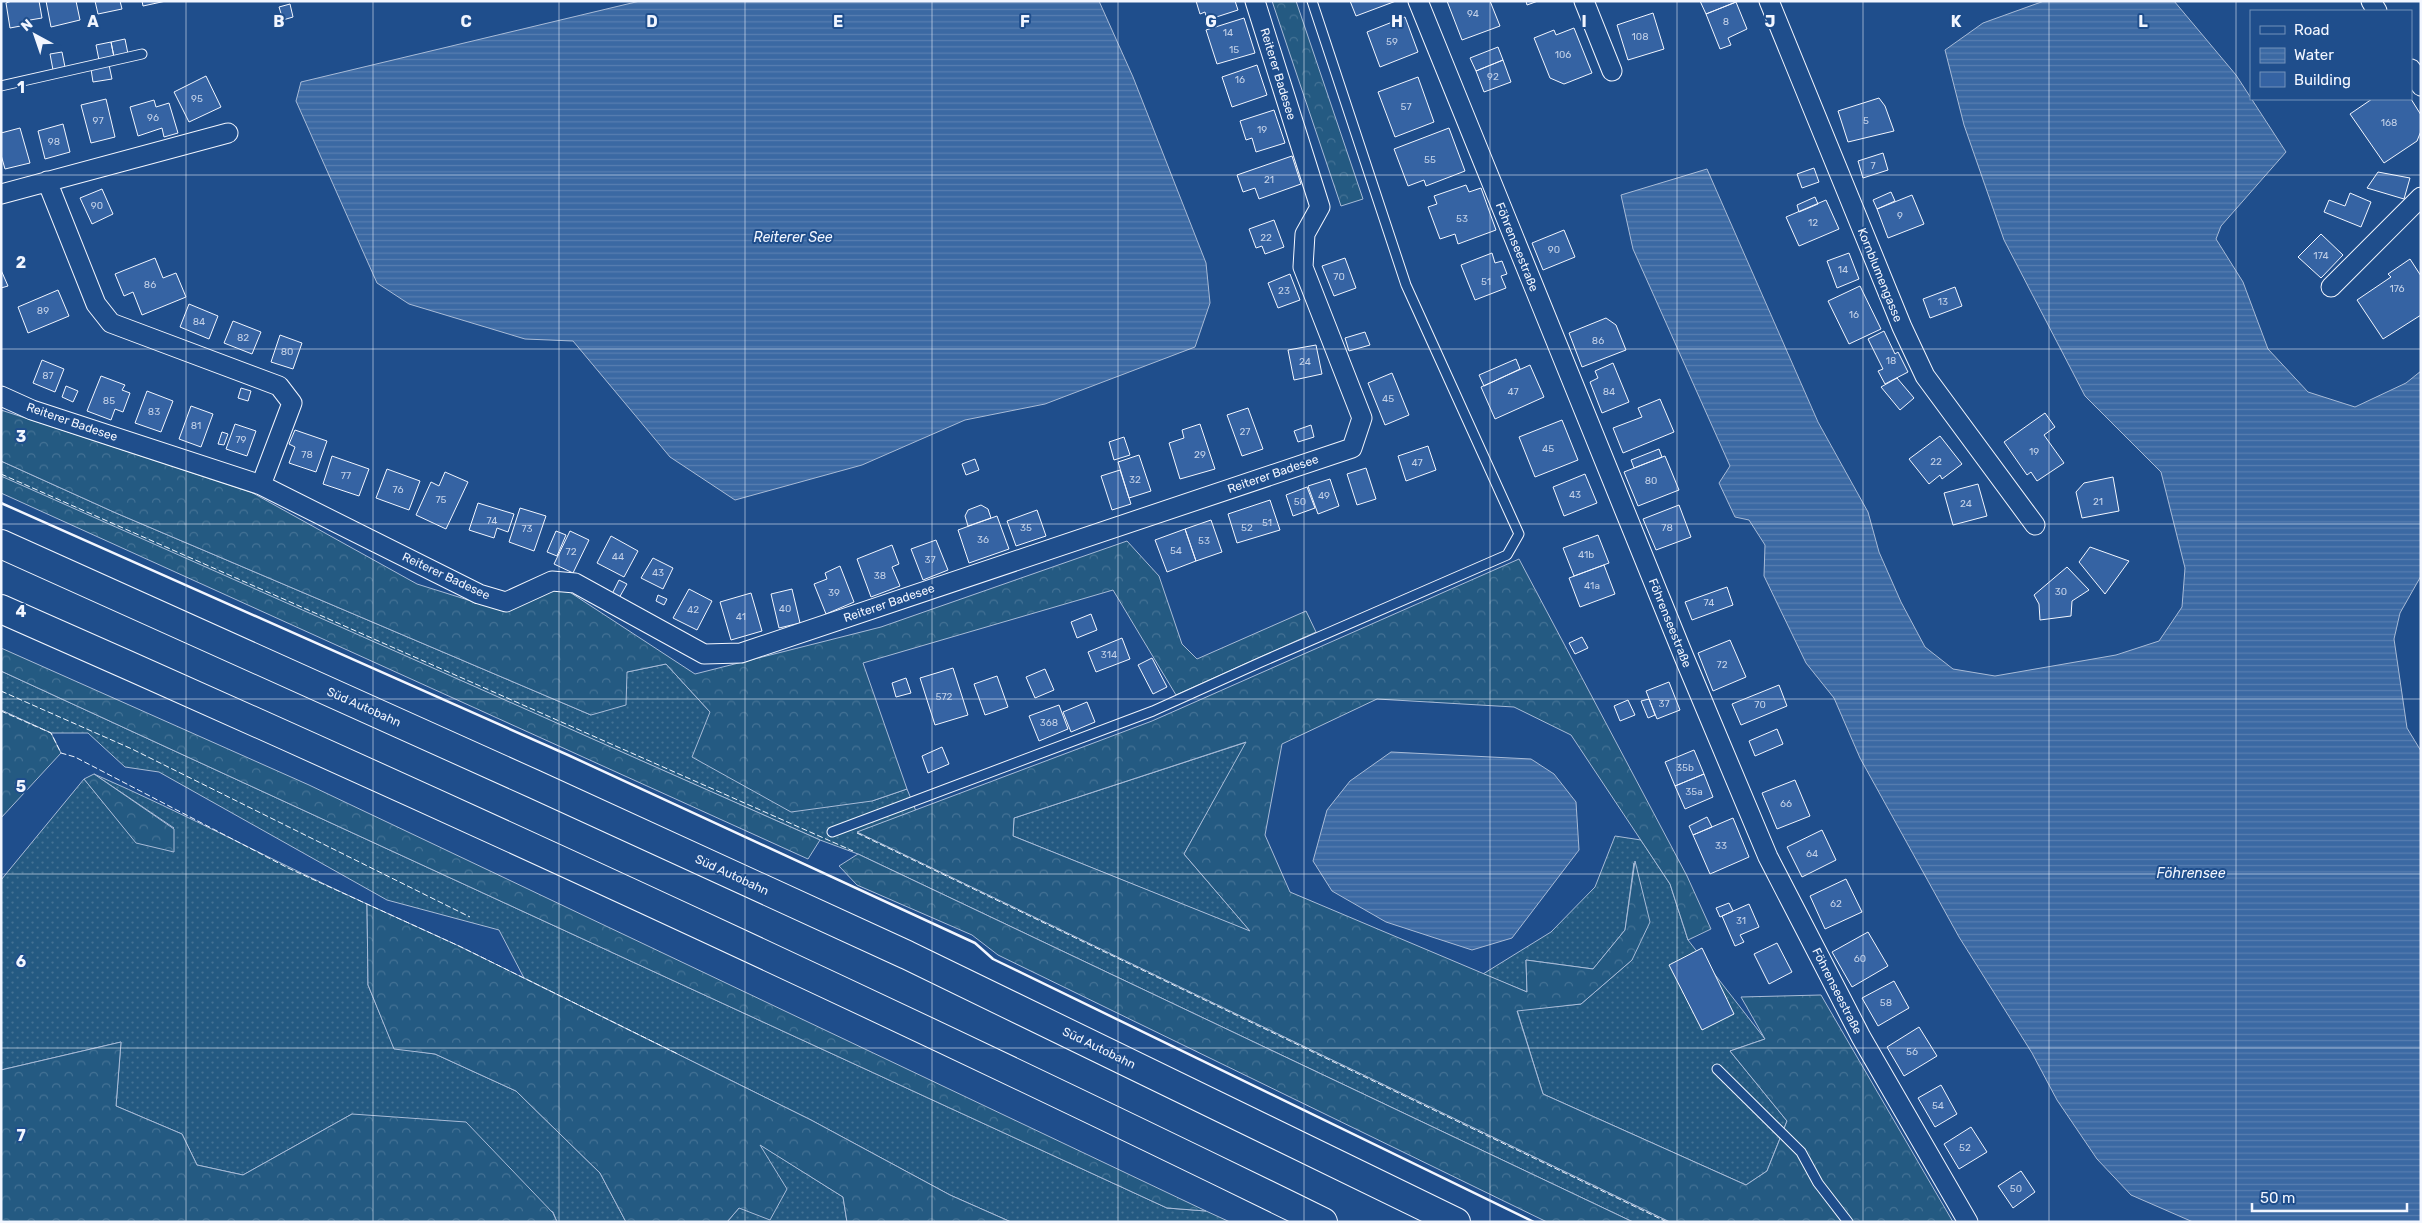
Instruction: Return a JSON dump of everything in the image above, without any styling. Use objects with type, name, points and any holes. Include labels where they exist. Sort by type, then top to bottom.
[{"type":"highway","name":"Süd Autobahn","points":[[1,544],[534,784],[906,956],[1456,1222]]},
{"type":"highway","points":[[1,609],[637,895],[1080,1103],[1323,1222]]},
{"type":"street","name":"Reiterer Badesee","points":[[1,396],[32,410],[261,484],[479,594],[506,602],[552,581],[575,583],[704,654],[741,653],[1352,448],[1362,418],[1303,267],[1305,234],[1320,207],[1255,1]]},
{"type":"street","name":"Föhrenseestraße","points":[[1418,1],[1680,648],[1768,858],[1861,1038],[1968,1222]]},
{"type":"street","points":[[1584,1],[1612,71]]},
{"type":"street","name":"Kornblumengasse","points":[[1769,1],[1902,327],[1925,376],[2035,525]]},
{"type":"street","points":[[2412,71],[2421,86]]},
{"type":"street","points":[[1,194],[228,133]]},
{"type":"street","points":[[48,181],[96,304],[111,323],[279,386],[292,403],[261,484]]},
{"type":"street","points":[[2331,288],[2421,197]]},
{"type":"lane","points":[[832,832],[1153,712],[1259,663],[1506,555],[1519,534],[1406,285],[1312,1]]},
{"type":"lane","points":[[1,86],[142,54]]},
{"type":"lane","points":[[1717,1069],[1801,1152],[1818,1183],[1848,1222]]},
{"type":"green space","points":[[1272,1],[1296,1],[1363,199],[1341,206]]},
{"type":"green space","points":[[1,410],[251,492],[417,584],[500,610],[549,588],[568,591],[695,674],[881,627],[1127,541],[1159,576],[1182,644],[1197,659],[1306,611],[1316,632],[1176,695],[1113,590],[863,663],[907,789],[872,801],[791,812],[692,757],[710,712],[666,664],[627,672],[626,705],[591,715],[116,513],[1,461]]},
{"type":"green space","points":[[1,461],[116,513],[591,715],[627,672],[666,664],[710,712],[872,801],[907,789],[916,811],[858,832],[1670,1222],[1633,1222],[858,854],[820,840],[1,477]]},
{"type":"green space","points":[[1,476],[820,840],[808,859],[1,493]]},
{"type":"green space","points":[[1519,559],[1687,876],[1711,929],[1688,940],[1670,884],[1571,735],[1514,707],[1377,699],[1282,744],[1265,835],[1290,892],[1527,992],[1526,960],[1593,969],[1625,930],[1635,861],[1650,922],[1632,960],[1581,1004],[1517,1011],[1543,1094],[1746,1185],[1767,1171],[1787,1121],[1730,1051],[1765,1039],[1741,997],[1821,995],[1953,1222],[1670,1222],[857,832],[1152,721]],"holes":[[[1246,742],[1184,854],[1250,931],[1013,836],[1014,818]]]},
{"type":"green space","points":[[1,648],[309,785],[1206,1211],[1167,1208],[1,671]]},
{"type":"green space","points":[[1,671],[1167,1208],[1206,1211],[1230,1222],[1011,1222],[950,1195],[811,1120],[524,978],[499,930],[387,900],[159,772],[125,767],[88,733],[51,733],[1,710]]},
{"type":"green space","points":[[1,710],[51,733],[61,753],[1,818]]},
{"type":"green space","points":[[1247,742],[1184,854],[1251,932],[1013,836],[1014,818]]},
{"type":"green space","points":[[94,774],[163,805],[367,904],[368,985],[394,1048],[435,1054],[516,1091],[600,1173],[626,1222],[557,1222],[553,1212],[352,1114],[243,1175],[197,1165],[182,1134],[116,1106],[121,1042],[1,1070],[1,880],[84,779],[136,842],[174,828]]},
{"type":"green space","points":[[94,774],[174,829],[174,852],[136,843],[84,779]]},
{"type":"green space","points":[[1615,836],[1641,840],[1670,884],[1688,940],[1765,1039],[1730,1051],[1787,1121],[1767,1171],[1746,1185],[1543,1094],[1517,1010],[1581,1004],[1632,960],[1634,863],[1625,930],[1593,969],[1526,960],[1527,992],[1483,974],[1551,932],[1595,887]]},
{"type":"green space","points":[[858,854],[1633,1222],[1547,1222],[998,955],[972,935],[857,885],[839,866]]},
{"type":"green space","points":[[367,904],[459,946],[811,1120],[950,1195],[1011,1222],[847,1222],[843,1197],[760,1145],[787,1189],[770,1220],[739,1208],[727,1222],[626,1222],[600,1173],[516,1091],[435,1054],[394,1049],[368,985]]},
{"type":"green space","points":[[121,1042],[116,1106],[182,1134],[197,1165],[243,1175],[352,1114],[466,1122],[553,1213],[557,1222],[1,1222],[1,1070]]},
{"type":"green space","points":[[759,1144],[843,1197],[847,1222],[727,1222],[739,1208]]},
{"type":"water","name":"Reiterer See","points":[[640,1],[1099,1],[1133,77],[1206,263],[1210,303],[1195,347],[1045,404],[965,420],[862,465],[735,500],[670,457],[573,341],[525,339],[409,304],[377,283],[296,101],[301,82]]},
{"type":"water","name":"Föhrensee","points":[[2044,1],[2174,1],[2236,75],[2250,97],[2250,100],[2252,100],[2286,152],[2221,226],[2216,239],[2243,282],[2268,349],[2308,392],[2355,407],[2406,383],[2421,371],[2421,576],[2400,613],[2394,639],[2407,728],[2421,751],[2421,1222],[2193,1222],[2131,1195],[2097,1159],[2057,1100],[2032,1053],[1959,937],[1860,758],[1834,698],[1806,663],[1764,576],[1765,545],[1749,520],[1735,517],[1719,483],[1730,466],[1633,249],[1621,195],[1707,169],[1818,422],[1868,512],[1879,552],[1901,602],[1925,647],[1953,669],[1995,676],[2116,655],[2159,641],[2182,607],[2185,568],[2161,472],[2085,396],[2004,240],[1964,125],[1945,50],[1983,23]]},
{"type":"water","points":[[1391,752],[1531,759],[1554,774],[1576,802],[1579,850],[1512,938],[1472,950],[1386,922],[1332,891],[1313,861],[1327,810],[1350,781]]},
{"type":"building","points":[[12,1],[39,1],[42,18],[30,20],[31,24],[10,28],[6,3]]},
{"type":"building","points":[[46,1],[76,1],[80,20],[51,27]]},
{"type":"building","points":[[95,1],[120,1],[122,9],[98,14]]},
{"type":"building","points":[[142,1],[166,1],[143,6]]},
{"type":"building","points":[[1196,1],[1235,1],[1238,10],[1207,20],[1205,12],[1200,14]]},
{"type":"building","points":[[1350,1],[1396,1],[1356,16]]},
{"type":"building","points":[[1447,1],[1490,1],[1500,26],[1462,40]]},
{"type":"building","points":[[1526,1],[1538,1],[1527,5]]},
{"type":"building","points":[[1700,1],[1735,1],[1736,2],[1706,14]]},
{"type":"building","points":[[1736,2],[1747,29],[1728,38],[1731,45],[1720,49],[1706,14]]},
{"type":"building","points":[[290,4],[293,17],[283,20],[279,7]]},
{"type":"building","points":[[1653,13],[1664,49],[1628,60],[1617,25]]},
{"type":"building","points":[[1405,17],[1418,52],[1380,67],[1367,32]]},
{"type":"building","points":[[1244,18],[1255,53],[1217,64],[1206,30]]},
{"type":"building","points":[[1574,28],[1592,73],[1564,84],[1550,78],[1534,38],[1554,30],[1556,35]]},
{"type":"building","points":[[125,39],[128,54],[114,57],[111,42]]},
{"type":"building","points":[[111,42],[114,57],[99,60],[96,45]]},
{"type":"building","points":[[1498,47],[1503,60],[1476,71],[1470,58]]},
{"type":"building","points":[[62,52],[65,67],[53,70],[50,54]]},
{"type":"building","points":[[1503,60],[1511,82],[1484,92],[1476,71]]},
{"type":"building","points":[[109,65],[112,79],[93,82],[91,69]]},
{"type":"building","points":[[1257,65],[1267,95],[1232,107],[1222,77]]},
{"type":"building","points":[[206,76],[221,107],[189,122],[174,92]]},
{"type":"building","points":[[1418,77],[1434,122],[1395,137],[1378,92]]},
{"type":"building","points":[[1879,98],[1885,106],[1894,131],[1848,142],[1838,111]]},
{"type":"building","points":[[106,99],[115,137],[91,143],[81,105]]},
{"type":"building","points":[[154,100],[156,107],[169,103],[178,133],[164,137],[162,128],[138,136],[130,107]]},
{"type":"building","points":[[2371,100],[2412,100],[2421,115],[2421,131],[2417,141],[2384,163],[2350,114]]},
{"type":"building","points":[[1274,110],[1285,143],[1256,152],[1252,138],[1246,140],[1240,121]]},
{"type":"building","points":[[63,124],[70,152],[45,159],[38,131]]},
{"type":"building","points":[[20,128],[30,163],[5,169],[1,155],[1,133]]},
{"type":"building","points":[[1449,128],[1465,171],[1426,186],[1424,180],[1408,186],[1394,149]]},
{"type":"building","points":[[1883,153],[1888,170],[1863,178],[1858,161]]},
{"type":"building","points":[[1292,156],[1301,184],[1259,199],[1255,188],[1243,192],[1237,175]]},
{"type":"building","points":[[1814,168],[1819,182],[1802,188],[1797,174]]},
{"type":"building","points":[[2378,172],[2410,178],[2404,199],[2367,188]]},
{"type":"building","points":[[1466,185],[1469,192],[1481,188],[1496,230],[1458,244],[1455,234],[1440,239],[1428,207],[1437,204],[1434,196]]},
{"type":"building","points":[[102,189],[113,214],[92,224],[80,198]]},
{"type":"building","points":[[1891,192],[1895,201],[1877,209],[1873,200]]},
{"type":"building","points":[[2350,193],[2371,202],[2361,227],[2324,212],[2329,200],[2345,206]]},
{"type":"building","points":[[1912,195],[1924,224],[1888,238],[1877,209]]},
{"type":"building","points":[[1815,197],[1818,204],[1799,212],[1797,205]]},
{"type":"building","points":[[1826,200],[1839,229],[1799,246],[1786,217]]},
{"type":"building","points":[[1274,220],[1284,247],[1265,254],[1262,246],[1256,248],[1249,229]]},
{"type":"building","points":[[1564,230],[1575,257],[1543,270],[1532,243]]},
{"type":"building","points":[[2321,234],[2343,255],[2321,278],[2298,257]]},
{"type":"building","points":[[1492,253],[1495,263],[1502,261],[1507,274],[1501,276],[1506,288],[1475,300],[1461,265]]},
{"type":"building","points":[[1849,253],[1859,279],[1837,288],[1827,261]]},
{"type":"building","points":[[155,258],[163,278],[176,273],[186,297],[142,315],[133,292],[124,296],[115,274]]},
{"type":"building","points":[[1345,258],[1356,288],[1334,296],[1322,266]]},
{"type":"building","points":[[2410,259],[2421,276],[2421,315],[2383,339],[2357,300],[2391,277],[2388,274]]},
{"type":"building","points":[[1,270],[8,286],[1,288]]},
{"type":"building","points":[[1290,274],[1300,300],[1278,308],[1268,283]]},
{"type":"building","points":[[1860,286],[1881,329],[1849,344],[1828,301]]},
{"type":"building","points":[[1955,287],[1962,306],[1930,318],[1923,299]]},
{"type":"building","points":[[58,290],[69,316],[28,333],[18,307]]},
{"type":"building","points":[[189,304],[218,316],[209,339],[180,327]]},
{"type":"building","points":[[1606,318],[1616,325],[1626,350],[1582,367],[1569,333]]},
{"type":"building","points":[[233,321],[261,332],[252,354],[224,343]]},
{"type":"building","points":[[1884,331],[1895,354],[1898,352],[1908,372],[1885,384],[1878,371],[1883,369],[1868,339]]},
{"type":"building","points":[[1365,332],[1370,345],[1349,351],[1345,338]]},
{"type":"building","points":[[280,335],[302,343],[293,369],[271,362]]},
{"type":"building","points":[[1316,345],[1322,374],[1294,380],[1288,350]]},
{"type":"building","points":[[1516,359],[1520,369],[1484,386],[1479,375]]},
{"type":"building","points":[[42,360],[64,369],[55,392],[33,383]]},
{"type":"building","points":[[1613,363],[1629,402],[1602,413],[1590,382],[1598,378],[1595,371]]},
{"type":"building","points":[[1530,365],[1544,397],[1495,419],[1481,387]]},
{"type":"building","points":[[1392,373],[1409,415],[1385,425],[1368,383]]},
{"type":"building","points":[[101,376],[125,385],[122,390],[130,393],[123,412],[115,409],[111,420],[87,411]]},
{"type":"building","points":[[1897,378],[1914,398],[1900,410],[1881,387]]},
{"type":"building","points":[[66,386],[78,391],[73,402],[62,397]]},
{"type":"building","points":[[241,388],[251,391],[248,401],[238,398]]},
{"type":"building","points":[[147,391],[173,401],[161,432],[135,423]]},
{"type":"building","points":[[1660,399],[1674,432],[1623,453],[1613,428],[1642,417],[1638,408]]},
{"type":"building","points":[[191,406],[213,414],[201,447],[179,439]]},
{"type":"building","points":[[1248,408],[1263,449],[1242,456],[1227,415]]},
{"type":"building","points":[[2045,413],[2055,427],[2044,435],[2064,463],[2037,481],[2031,472],[2027,475],[2004,442]]},
{"type":"building","points":[[1562,420],[1578,460],[1535,477],[1519,437]]},
{"type":"building","points":[[235,424],[256,431],[247,456],[226,449]]},
{"type":"building","points":[[1200,424],[1215,469],[1180,479],[1169,443],[1184,438],[1182,430]]},
{"type":"building","points":[[1311,425],[1314,437],[1298,442],[1294,431]]},
{"type":"building","points":[[295,430],[327,441],[316,472],[289,463],[295,447],[289,444]]},
{"type":"building","points":[[222,432],[228,434],[224,445],[218,444]]},
{"type":"building","points":[[1940,436],[1962,464],[1942,479],[1940,475],[1929,484],[1909,459]]},
{"type":"building","points":[[1124,437],[1130,455],[1114,460],[1109,442]]},
{"type":"building","points":[[1428,446],[1436,470],[1406,481],[1398,456]]},
{"type":"building","points":[[1659,449],[1662,457],[1634,468],[1631,460]]},
{"type":"building","points":[[1139,455],[1151,491],[1129,498],[1118,462]]},
{"type":"building","points":[[332,456],[369,469],[359,496],[323,484]]},
{"type":"building","points":[[1665,456],[1679,490],[1638,506],[1624,472]]},
{"type":"building","points":[[975,459],[979,470],[966,475],[962,464]]},
{"type":"building","points":[[1366,468],[1376,499],[1357,505],[1347,474]]},
{"type":"building","points":[[387,469],[420,481],[409,510],[376,498]]},
{"type":"building","points":[[1120,470],[1131,504],[1112,510],[1101,476]]},
{"type":"building","points":[[445,472],[468,482],[446,529],[416,515],[431,482],[439,486]]},
{"type":"building","points":[[1585,474],[1597,503],[1564,516],[1553,487]]},
{"type":"building","points":[[2113,477],[2119,511],[2082,518],[2076,492],[2084,483]]},
{"type":"building","points":[[1330,479],[1339,506],[1318,514],[1308,486]]},
{"type":"building","points":[[1978,484],[1987,516],[1953,525],[1944,493]]},
{"type":"building","points":[[1307,487],[1315,508],[1293,516],[1286,495]]},
{"type":"building","points":[[1270,500],[1280,530],[1237,543],[1228,514]]},
{"type":"building","points":[[478,503],[514,514],[508,532],[497,528],[494,538],[469,530]]},
{"type":"building","points":[[981,505],[988,509],[991,518],[968,526],[965,516],[968,510]]},
{"type":"building","points":[[1679,505],[1691,537],[1656,550],[1643,519]]},
{"type":"building","points":[[520,508],[546,516],[534,551],[509,542]]},
{"type":"building","points":[[1037,510],[1046,536],[1016,546],[1007,521]]},
{"type":"building","points":[[997,516],[1009,549],[969,563],[958,530]]},
{"type":"building","points":[[1211,520],[1222,552],[1196,561],[1185,529]]},
{"type":"building","points":[[1185,529],[1196,561],[1167,572],[1155,540]]},
{"type":"building","points":[[556,531],[566,535],[557,556],[547,552]]},
{"type":"building","points":[[570,531],[589,540],[573,573],[554,564]]},
{"type":"building","points":[[1598,535],[1609,563],[1574,576],[1563,548]]},
{"type":"building","points":[[611,536],[638,551],[624,577],[597,563]]},
{"type":"building","points":[[936,540],[948,570],[923,580],[911,549]]},
{"type":"building","points":[[892,545],[899,564],[892,567],[900,586],[871,597],[857,559]]},
{"type":"building","points":[[2090,547],[2129,561],[2105,594],[2079,562]]},
{"type":"building","points":[[653,558],[673,568],[663,589],[641,578]]},
{"type":"building","points":[[1604,565],[1615,594],[1580,607],[1569,578]]},
{"type":"building","points":[[840,566],[854,602],[826,614],[814,584],[827,579],[825,573]]},
{"type":"building","points":[[2067,567],[2089,590],[2072,601],[2071,616],[2040,620],[2039,604],[2034,595]]},
{"type":"building","points":[[619,580],[627,584],[619,598],[612,594]]},
{"type":"building","points":[[1727,587],[1733,605],[1692,620],[1685,602]]},
{"type":"building","points":[[689,589],[712,601],[697,630],[673,618]]},
{"type":"building","points":[[792,589],[800,623],[779,628],[771,594]]},
{"type":"building","points":[[751,593],[762,631],[731,640],[720,602]]},
{"type":"building","points":[[658,595],[667,599],[664,605],[656,601]]},
{"type":"building","points":[[1091,614],[1097,630],[1077,638],[1071,622]]},
{"type":"building","points":[[1582,637],[1588,648],[1575,654],[1569,643]]},
{"type":"building","points":[[1122,638],[1130,659],[1096,672],[1088,652]]},
{"type":"building","points":[[1730,640],[1746,677],[1713,691],[1698,653]]},
{"type":"building","points":[[1152,658],[1167,687],[1153,694],[1138,665]]},
{"type":"building","points":[[953,668],[968,715],[935,725],[920,678]]},
{"type":"building","points":[[1045,669],[1054,690],[1035,698],[1026,677]]},
{"type":"building","points":[[997,676],[1008,707],[985,715],[974,684]]},
{"type":"building","points":[[906,678],[911,693],[896,697],[892,683]]},
{"type":"building","points":[[1669,682],[1680,710],[1657,719],[1646,691]]},
{"type":"building","points":[[1779,685],[1787,706],[1741,725],[1732,704]]},
{"type":"building","points":[[1649,699],[1655,715],[1648,718],[1641,701]]},
{"type":"building","points":[[1628,700],[1635,715],[1620,721],[1614,706]]},
{"type":"building","points":[[1087,702],[1095,722],[1071,732],[1063,712]]},
{"type":"building","points":[[1059,705],[1068,729],[1039,741],[1029,716]]},
{"type":"building","points":[[1777,729],[1783,744],[1755,756],[1749,741]]},
{"type":"building","points":[[942,747],[949,764],[928,773],[922,756]]},
{"type":"building","points":[[1694,750],[1704,774],[1675,786],[1665,762]]},
{"type":"building","points":[[1704,774],[1713,797],[1685,809],[1675,786]]},
{"type":"building","points":[[1795,780],[1810,816],[1777,829],[1762,793]]},
{"type":"building","points":[[1707,817],[1712,827],[1693,835],[1689,826]]},
{"type":"building","points":[[1733,818],[1749,857],[1710,874],[1693,835]]},
{"type":"building","points":[[1822,830],[1836,860],[1802,877],[1787,847]]},
{"type":"building","points":[[1846,879],[1862,912],[1825,929],[1810,896]]},
{"type":"building","points":[[1729,903],[1733,911],[1720,917],[1716,908]]},
{"type":"building","points":[[1749,904],[1759,927],[1740,935],[1744,942],[1735,946],[1722,916]]},
{"type":"building","points":[[1868,932],[1888,966],[1852,987],[1832,952]]},
{"type":"building","points":[[1777,943],[1792,972],[1769,984],[1754,954]]},
{"type":"building","points":[[1702,948],[1734,1014],[1702,1030],[1669,965]]},
{"type":"building","points":[[1894,981],[1909,1008],[1878,1026],[1862,998]]},
{"type":"building","points":[[1919,1027],[1937,1056],[1904,1076],[1887,1047]]},
{"type":"building","points":[[1941,1085],[1957,1114],[1935,1127],[1918,1098]]},
{"type":"building","points":[[1971,1127],[1987,1152],[1959,1169],[1944,1144]]},
{"type":"building","points":[[2021,1171],[2035,1192],[2013,1208],[1998,1186]]},
{"type":"fence","points":[[1,474],[853,851]]},
{"type":"fence","points":[[1,691],[132,749],[470,917]]},
{"type":"fence","points":[[1,711],[51,733],[61,753],[75,757],[288,868],[459,946],[678,1054]]},
{"type":"fence","points":[[857,833],[1667,1222]]},
{"type":"wall","points":[[1,503],[568,755],[975,943],[993,959],[1534,1222]]}]
